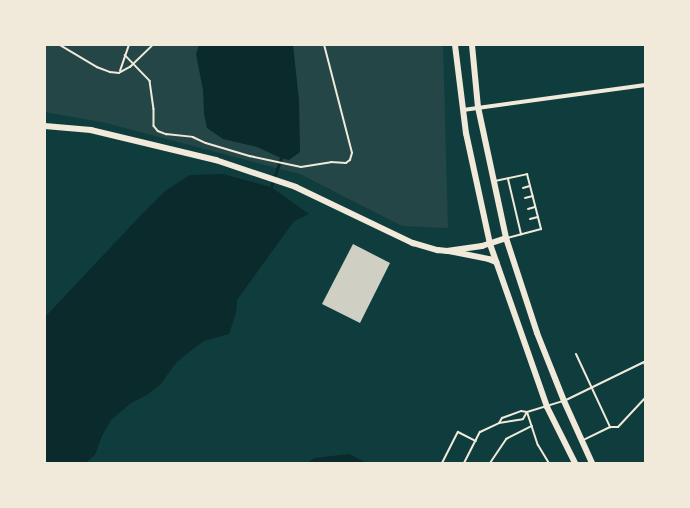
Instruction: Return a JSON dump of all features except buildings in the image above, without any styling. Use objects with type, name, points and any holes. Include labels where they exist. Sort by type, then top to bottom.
[{"type":"main road","points":[[455,45],[466,133],[490,244],[547,407],[575,463]]},
{"type":"main road","points":[[472,45],[478,107],[506,238],[537,333],[564,401],[592,463]]},
{"type":"main road","points":[[45,126],[91,130],[216,160],[312,194],[413,243],[496,262]]},
{"type":"main road","points":[[447,251],[490,244],[506,238]]},
{"type":"street","points":[[463,110],[645,85]]},
{"type":"lane","points":[[494,182],[527,174],[541,229],[506,238]]},
{"type":"lane","points":[[508,179],[518,211],[518,222],[521,234]]},
{"type":"lane","points":[[523,188],[530,186]]},
{"type":"lane","points":[[525,198],[533,196]]},
{"type":"lane","points":[[528,209],[535,207]]},
{"type":"lane","points":[[530,219],[538,217]]},
{"type":"lane","points":[[518,222],[522,221]]},
{"type":"lane","points":[[576,354],[590,387],[610,427]]},
{"type":"lane","points":[[499,422],[502,418],[514,413],[521,411],[527,412],[564,401],[644,362],[645,365]]},
{"type":"lane","points":[[582,440],[610,427],[618,427],[645,398]]},
{"type":"lane","points":[[464,463],[480,432],[499,422],[523,418],[527,412]]},
{"type":"lane","points":[[527,412],[538,445],[549,463]]},
{"type":"lane","points":[[490,463],[506,438],[532,426]]},
{"type":"lane","points":[[442,463],[458,432],[476,441]]},
{"type":"path","points":[[60,45],[97,67],[110,72],[120,72],[134,64],[153,45]]},
{"type":"path","points":[[120,72],[129,45]]},
{"type":"path","points":[[125,55],[150,81],[154,126],[158,131],[166,134],[193,137],[206,143],[250,156],[274,160],[301,168],[331,162],[346,163],[350,160],[352,153],[324,45]]},
{"type":"shaded area","points":[[45,45],[443,45],[448,228],[402,226],[300,174],[106,123],[45,112]]},
{"type":"shaded area","points":[[199,45],[293,45],[299,100],[300,152],[289,160],[281,158],[257,147],[223,139],[207,128],[204,114],[203,90],[196,54]]},
{"type":"shaded area","points":[[223,174],[271,187],[309,214],[294,221],[237,300],[236,313],[229,334],[204,341],[176,363],[160,385],[147,395],[131,403],[111,420],[102,436],[95,455],[85,463],[45,463],[45,317],[165,191],[190,175]]},
{"type":"shaded area","points":[[349,454],[367,463],[308,463],[314,458]]},
{"type":"waterway","points":[[271,187],[281,158]]}]
